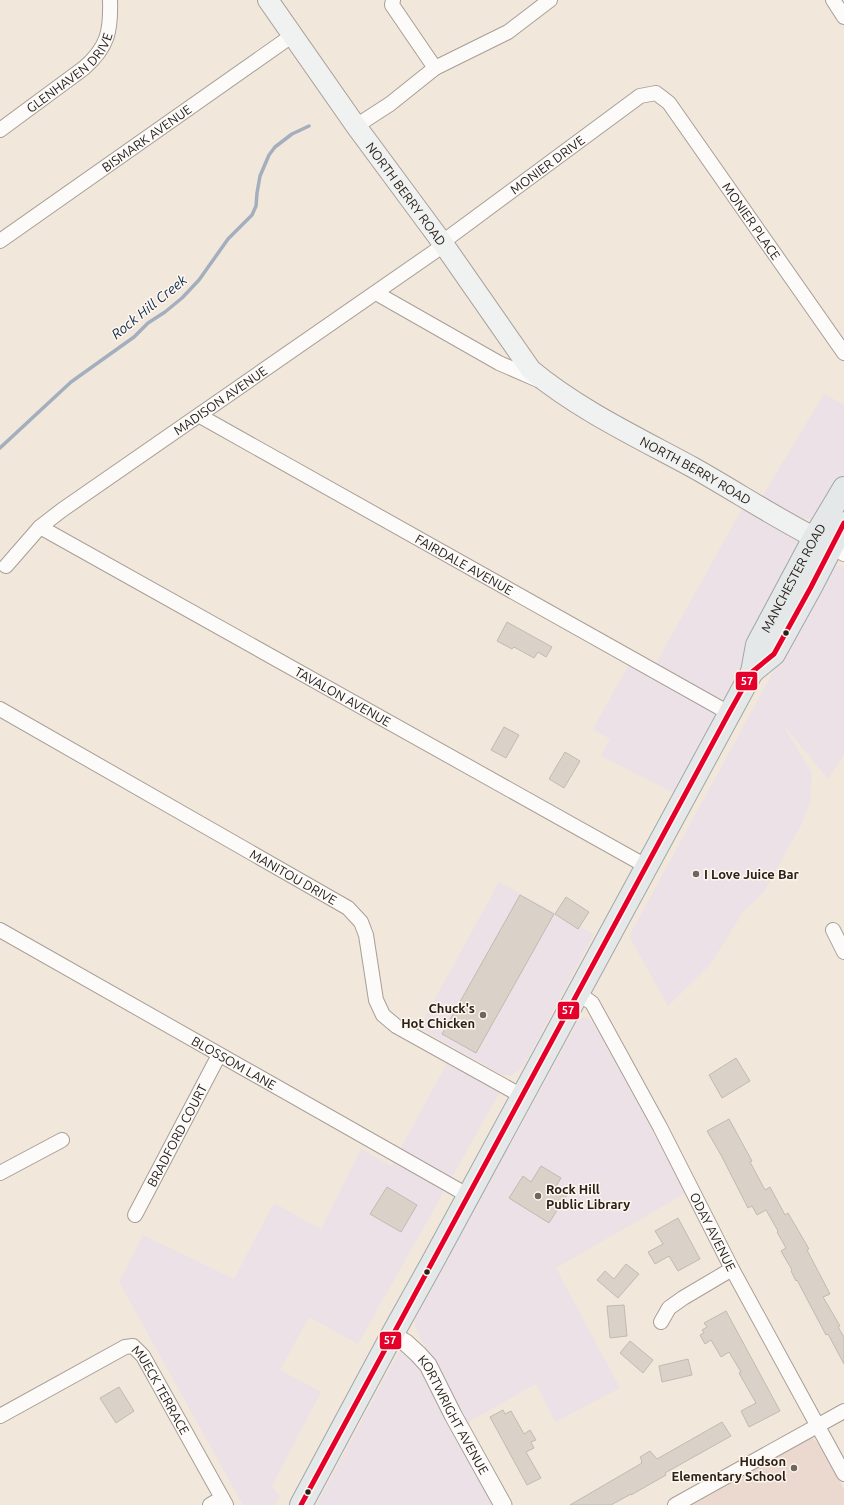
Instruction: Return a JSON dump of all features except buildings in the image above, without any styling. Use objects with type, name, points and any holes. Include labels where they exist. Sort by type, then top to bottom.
[{"type":"main road","name":"NORTH BERRY ROAD","points":[[268,0],[356,126],[444,245],[531,370],[549,385],[572,400],[830,546]]},
{"type":"main road","name":"MANCHESTER ROAD","points":[[830,546],[844,488]]},
{"type":"main road","name":"MANCHESTER ROAD","points":[[301,1505],[729,713],[752,672],[774,654],[811,587],[830,546],[844,523]]},
{"type":"street","name":"GLENHAVEN DRIVE","points":[[0,130],[94,60],[101,51],[110,27],[110,0]]},
{"type":"street","points":[[393,0],[392,5],[435,68]]},
{"type":"street","points":[[356,126],[390,104],[435,68],[508,32],[550,0]]},
{"type":"street","points":[[833,0],[844,17]]},
{"type":"street","name":"BISMARK AVENUE","points":[[0,241],[293,35]]},
{"type":"street","name":"MONIER DRIVE","points":[[444,245],[448,238],[640,96],[656,93]]},
{"type":"street","name":"MONIER PLACE","points":[[656,93],[669,103],[844,353]]},
{"type":"street","name":"MADISON AVENUE","points":[[6,566],[40,527],[444,245]]},
{"type":"street","name":"NORTH BERRY ROAD","points":[[376,293],[499,363],[549,385]]},
{"type":"street","name":"FAIRDALE AVENUE","points":[[200,416],[729,713]]},
{"type":"street","name":"TAVALON AVENUE","points":[[40,527],[646,866]]},
{"type":"street","name":"MANITOU DRIVE","points":[[0,708],[348,908],[360,922],[366,935],[376,1000],[383,1015],[396,1026],[522,1096]]},
{"type":"street","name":"BLOSSOM LANE","points":[[0,930],[469,1196]]},
{"type":"street","points":[[833,930],[844,952]]},
{"type":"street","name":"ODAY AVENUE","points":[[578,993],[592,1003],[660,1127],[732,1269],[844,1474]]},
{"type":"street","name":"BRADFORD COURT","points":[[135,1216],[219,1055]]},
{"type":"street","points":[[0,1173],[62,1140]]},
{"type":"street","points":[[661,1322],[670,1308],[683,1298],[732,1269]]},
{"type":"street","name":"KORTWRIGHT AVENUE","points":[[392,1335],[406,1343],[428,1365],[503,1505]]},
{"type":"street","name":"MUECK TERRACE","points":[[0,1416],[125,1347],[133,1346],[143,1356],[219,1503]]},
{"type":"street","points":[[674,1505],[844,1412]]},
{"type":"shaded area","points":[[824,394],[844,405],[844,474],[820,513],[813,519],[804,519],[762,497]]},
{"type":"shaded area","points":[[743,507],[794,535],[801,544],[799,555],[674,793],[601,756],[610,739],[593,729],[630,662],[651,672]]},
{"type":"shaded area","points":[[840,565],[844,567],[844,755],[828,779],[782,723],[812,773],[810,802],[801,825],[764,892],[743,912],[710,965],[668,1006],[629,936],[827,570]]},
{"type":"shaded area","points":[[499,882],[594,934],[525,1064],[513,1075],[502,1075],[419,1028]]},
{"type":"shaded area","points":[[586,1017],[592,1022],[601,1036],[686,1193],[556,1268],[620,1388],[555,1422],[536,1384],[467,1423],[418,1334],[415,1326],[415,1319],[575,1026],[579,1019]]},
{"type":"shaded area","points":[[447,1063],[500,1092],[358,1344],[309,1317],[280,1370],[321,1392],[272,1486],[280,1496],[275,1505],[243,1505],[119,1282],[143,1235],[234,1279],[274,1203],[321,1229],[361,1149],[391,1166]]},
{"type":"shaded area","points":[[405,1347],[409,1351],[494,1505],[316,1505],[400,1350]]},
{"type":"shaded area","name":"Hudson Elementary School","points":[[813,1438],[821,1447],[844,1489],[844,1505],[686,1505],[808,1439]]},
{"type":"waterway","name":"Rock Hill Creek","points":[[0,448],[71,382],[134,337],[148,323],[165,312],[182,298],[199,280],[228,239],[252,215],[256,206],[260,176],[269,155],[275,147],[292,134],[309,126]]},
{"type":"transit line","name":"57","points":[[301,1505],[729,713],[752,672],[774,654],[844,523]]},
{"type":"place","name":"I Love Juice Bar","points":[[696,874]]},
{"type":"place","name":"Chuck's Hot Chicken","points":[[483,1015]]},
{"type":"place","name":"Rock Hill Public Library","points":[[538,1196]]},
{"type":"place","name":"Hudson Elementary School","points":[[794,1468]]}]
